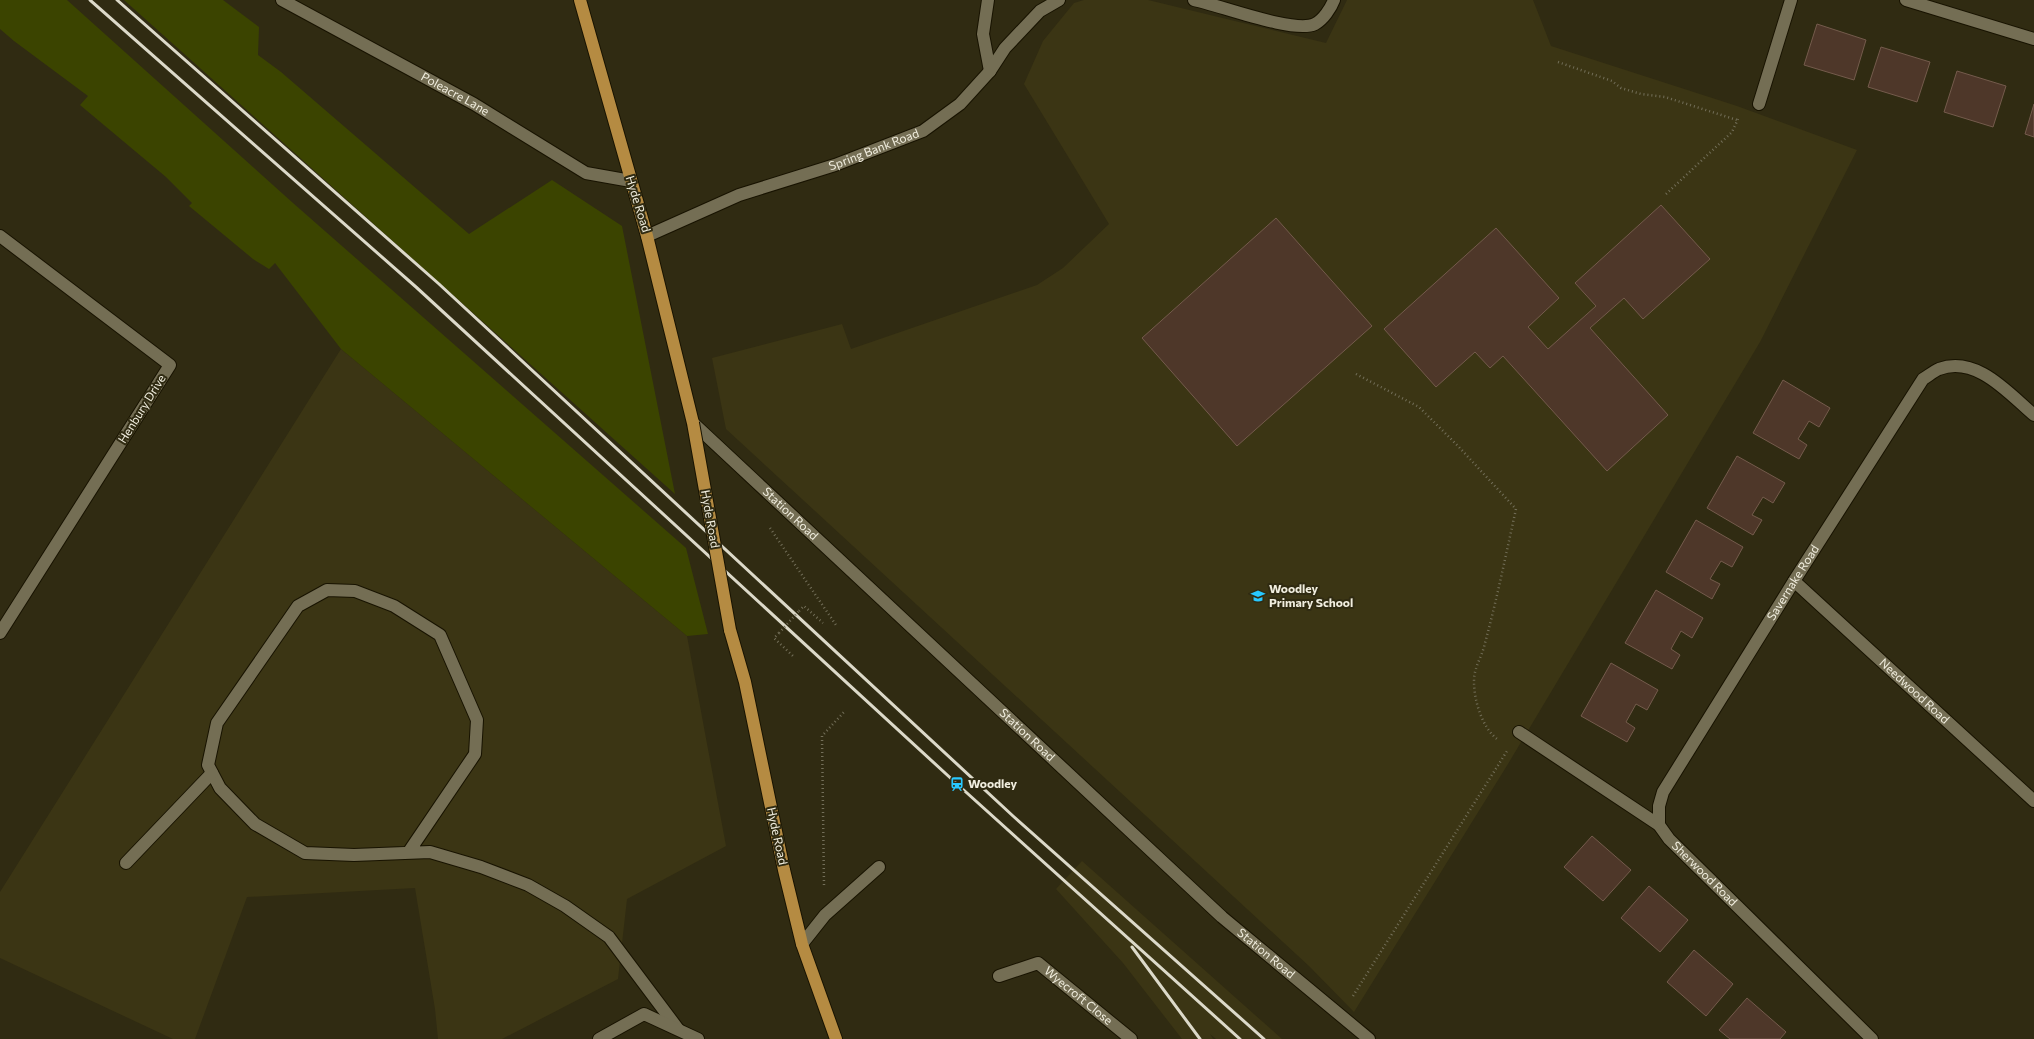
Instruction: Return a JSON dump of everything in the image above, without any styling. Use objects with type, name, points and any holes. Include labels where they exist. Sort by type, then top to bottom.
[{"type":"main road","name":"Hyde Road","points":[[580,0],[630,181],[647,236],[693,423],[730,630],[745,682],[782,862],[802,944],[836,1039]]},
{"type":"street","name":"Poleacre Lane","points":[[282,0],[474,104],[586,173],[630,181]]},
{"type":"street","points":[[988,0],[983,34],[990,72]]},
{"type":"street","name":"Spring Bank Road","points":[[647,236],[739,195],[835,165],[923,131],[960,104],[990,72],[1005,48],[1040,11],[1059,0]]},
{"type":"street","points":[[1194,0],[1292,26],[1315,24],[1330,10],[1334,0]]},
{"type":"street","points":[[1759,104],[1790,0]]},
{"type":"street","points":[[1906,0],[2034,40]]},
{"type":"street","name":"Henbury Drive","points":[[0,236],[170,365],[0,633]]},
{"type":"street","name":"Savernake Road","points":[[1659,826],[1659,806],[1663,792],[1794,581],[1923,379],[1940,369],[1959,367],[1976,370],[1994,380],[2034,415]]},
{"type":"street","name":"Station Road","points":[[693,423],[1222,917],[1369,1039]]},
{"type":"street","name":"Needwood Road","points":[[1794,581],[2034,801]]},
{"type":"street","points":[[408,853],[475,754],[478,720],[440,635],[394,606],[355,591],[327,590],[298,606],[217,723],[208,764],[220,788],[255,824],[305,853],[354,855],[408,853],[430,852],[482,867],[528,885],[565,906],[609,937],[678,1029]]},
{"type":"street","name":"Sherwood Road","points":[[1519,732],[1659,826],[1669,839],[1872,1039]]},
{"type":"street","points":[[126,863],[212,773]]},
{"type":"street","points":[[802,944],[825,916],[879,867]]},
{"type":"street","name":"Wyecroft Close","points":[[1000,976],[1038,963],[1131,1039]]},
{"type":"street","points":[[599,1039],[644,1014],[698,1039]]},
{"type":"path","points":[[1558,62],[1612,81],[1621,88],[1641,94],[1665,97],[1737,120]]},
{"type":"path","points":[[1666,194],[1732,132],[1738,118],[1759,104]]},
{"type":"path","points":[[1356,374],[1418,407],[1458,446],[1516,509],[1485,646],[1475,668],[1474,683],[1482,719],[1492,735],[1509,748]]},
{"type":"path","points":[[768,525],[836,625]]},
{"type":"path","points":[[793,656],[774,638],[804,606],[823,623]]},
{"type":"path","points":[[825,916],[822,736],[844,712]]},
{"type":"path","points":[[1352,997],[1519,732]]},
{"type":"shaded area","name":"Woodley Primary School","points":[[1084,0],[1148,0],[1326,43],[1347,0],[1533,0],[1551,46],[1737,106],[1857,150],[1760,342],[1508,764],[1354,1012],[1309,966],[726,429],[712,358],[842,324],[851,349],[1037,285],[1063,268],[1109,224],[1024,84],[1043,41],[1074,3]]},
{"type":"shaded area","points":[[341,349],[687,636],[726,846],[627,899],[618,979],[502,1039],[438,1039],[435,1009],[415,888],[247,897],[195,1039],[173,1039],[0,958],[0,892]]},
{"type":"shaded area","points":[[1082,861],[1282,1039],[1216,1039],[1210,1034],[1213,1039],[1182,1039],[1123,963],[1056,889]]},
{"type":"green space","points":[[0,0],[67,0],[293,203],[686,548],[708,634],[687,636],[341,349],[275,263],[269,269],[253,259],[189,206],[192,203],[166,177],[80,105],[88,96],[0,29]]},
{"type":"green space","points":[[124,0],[223,0],[259,27],[258,55],[281,72],[469,234],[552,180],[622,226],[675,494]]},
{"type":"building","points":[[1817,24],[1866,40],[1854,80],[1804,65]]},
{"type":"building","points":[[1881,47],[1930,62],[1917,102],[1868,87]]},
{"type":"building","points":[[1957,71],[2006,86],[1993,127],[1944,112]]},
{"type":"building","points":[[2034,104],[2034,137],[2025,134]]},
{"type":"building","points":[[1661,205],[1710,259],[1643,319],[1624,298],[1590,328],[1668,415],[1607,471],[1503,356],[1490,368],[1475,352],[1436,387],[1384,329],[1496,228],[1559,298],[1528,327],[1548,349],[1596,306],[1575,283]]},
{"type":"building","points":[[1276,218],[1372,326],[1237,446],[1142,338]]},
{"type":"building","points":[[1783,380],[1830,408],[1819,427],[1809,421],[1798,439],[1807,445],[1799,459],[1753,433]]},
{"type":"building","points":[[1737,456],[1785,483],[1773,503],[1763,497],[1752,515],[1762,520],[1753,535],[1707,508]]},
{"type":"building","points":[[1696,520],[1743,547],[1732,567],[1721,561],[1710,579],[1720,584],[1712,599],[1666,572]]},
{"type":"building","points":[[1656,590],[1703,618],[1692,638],[1681,631],[1671,649],[1680,655],[1672,669],[1625,643]]},
{"type":"building","points":[[1611,663],[1658,690],[1647,710],[1636,704],[1626,722],[1635,728],[1627,742],[1581,716]]},
{"type":"building","points":[[1592,836],[1631,870],[1603,901],[1564,867]]},
{"type":"building","points":[[1649,886],[1688,920],[1660,952],[1621,918]]},
{"type":"building","points":[[1694,950],[1733,984],[1706,1016],[1667,982]]},
{"type":"building","points":[[1747,998],[1786,1032],[1780,1039],[1730,1039],[1719,1030]]},
{"type":"railway","points":[[90,0],[416,287],[957,784],[1240,1039]]},
{"type":"railway","points":[[117,0],[439,284],[1013,816],[1264,1039]]},
{"type":"railway","points":[[1132,947],[1200,1039]]},
{"type":"place","name":"Woodley Primary School","points":[[1258,596]]},
{"type":"place","name":"Woodley","points":[[957,784]]}]
